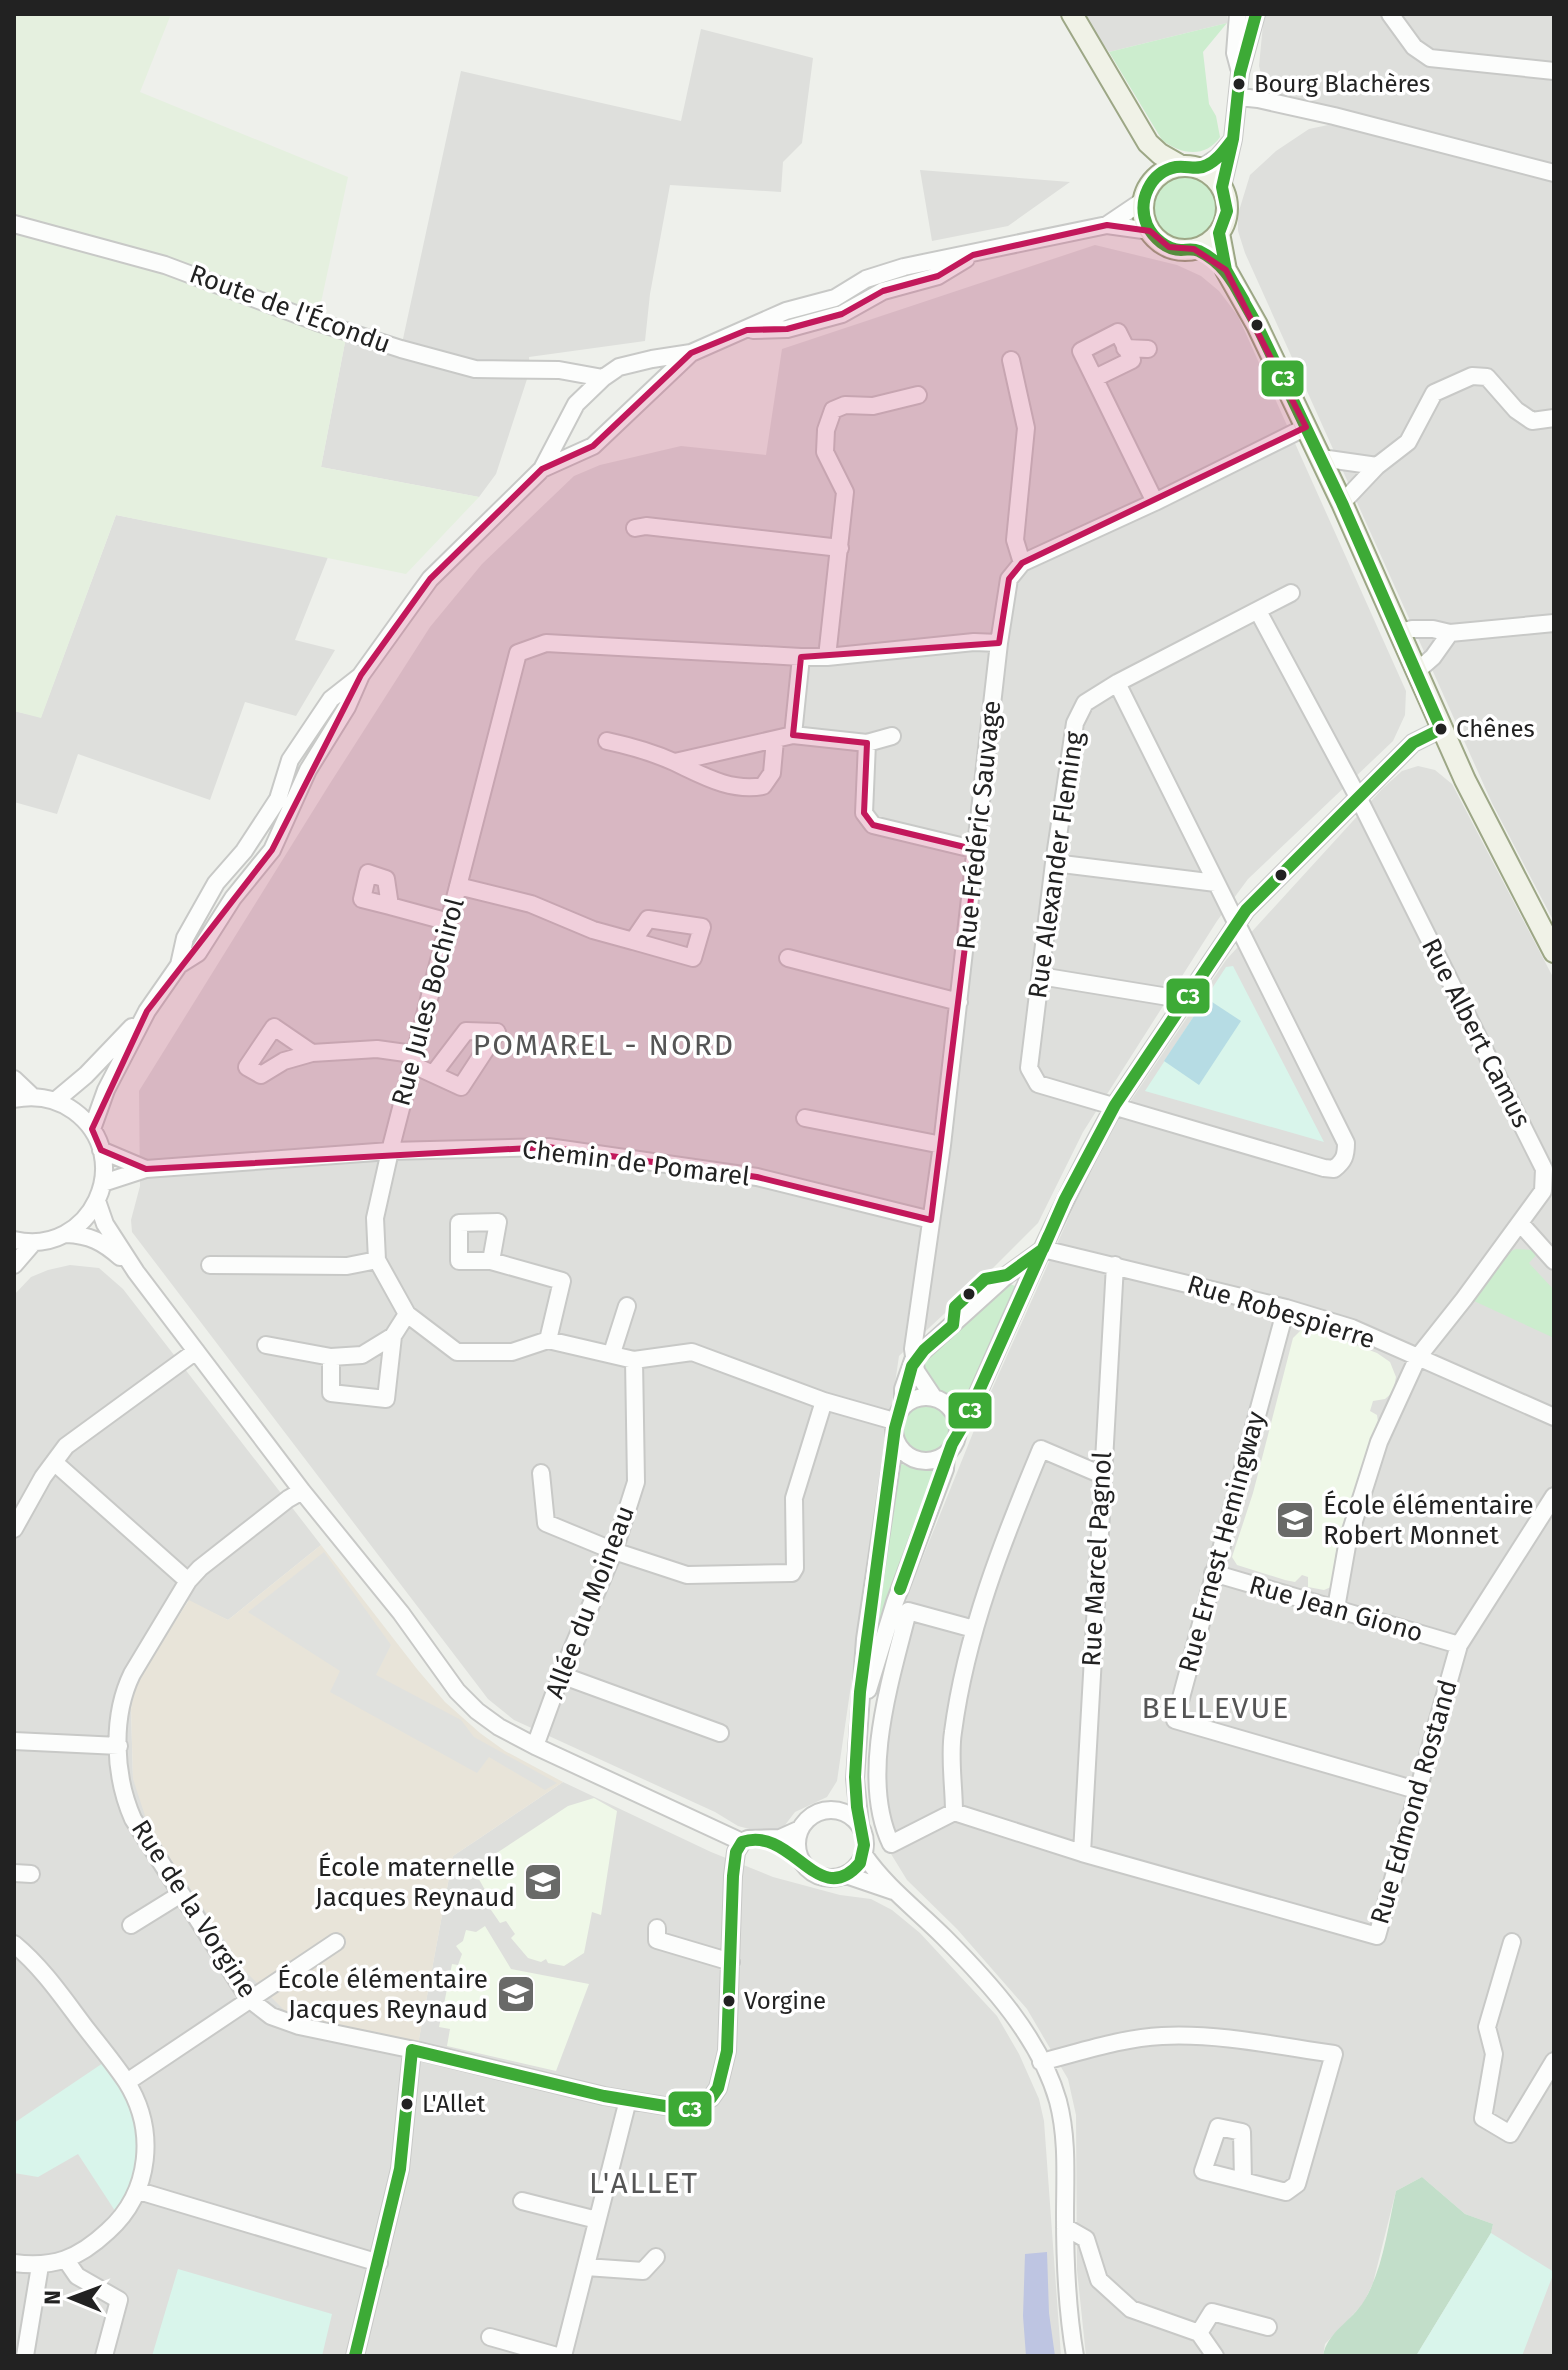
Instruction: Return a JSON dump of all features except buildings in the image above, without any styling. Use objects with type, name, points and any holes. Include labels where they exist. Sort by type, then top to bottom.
[{"type":"main road","points":[[1072,14],[1148,143],[1212,176],[1222,187],[1227,211],[1219,233],[1212,241],[1194,249],[1169,247],[1150,231],[1145,221],[1148,143]]},
{"type":"main road","points":[[1147,192],[1164,172],[1190,167]]},
{"type":"main road","points":[[1219,233],[1226,270],[1257,325],[1321,458],[1441,729],[1554,952]]},
{"type":"main road","points":[[1194,249],[1226,270]]},
{"type":"street","points":[[1238,14],[1235,53],[1240,73]]},
{"type":"street","points":[[1222,187],[1233,139],[1240,73],[1256,14]]},
{"type":"street","points":[[1390,14],[1414,47],[1430,58],[1554,71]]},
{"type":"street","points":[[1239,97],[1334,116],[1554,173]]},
{"type":"street","points":[[1190,167],[1218,157],[1233,139]]},
{"type":"street","points":[[1107,225],[1147,192]]},
{"type":"street","name":"Route de l'Écondu","points":[[14,224],[165,265],[317,322],[475,369],[559,370],[603,378]]},
{"type":"street","points":[[92,1129],[106,1090],[147,1011],[179,965],[198,953],[233,898],[272,850],[308,770],[347,707],[361,675],[430,579],[542,469],[576,404],[603,378],[619,367],[691,353],[747,330],[787,329],[842,314],[883,291],[938,276],[973,255],[1107,225],[1150,231]]},
{"type":"street","points":[[1095,378],[1132,360],[1118,332],[1081,351],[1155,502]]},
{"type":"street","points":[[1125,348],[1148,349]]},
{"type":"street","points":[[542,469],[593,446],[691,353]]},
{"type":"street","points":[[652,359],[663,380]]},
{"type":"street","points":[[1011,360],[1026,428],[1015,540],[1022,563],[1155,502],[1306,427]]},
{"type":"street","points":[[569,373],[576,404]]},
{"type":"street","points":[[1342,503],[1377,466],[1408,442],[1434,393],[1472,376],[1487,377],[1516,410],[1532,421],[1554,418]]},
{"type":"street","points":[[827,657],[845,492],[825,452],[826,430],[833,410],[845,405],[873,406],[918,395]]},
{"type":"street","points":[[558,439],[573,456]]},
{"type":"street","points":[[1321,458],[1377,466]]},
{"type":"street","points":[[1331,480],[1354,463]]},
{"type":"street","points":[[635,528],[646,526],[840,548]]},
{"type":"street","name":"Rue Frédéric Sauvage","points":[[903,1406],[903,1389],[913,1360],[942,1145],[999,643],[1009,579],[1022,563]]},
{"type":"street","name":"Rue Alexander Fleming","points":[[1238,924],[1346,1143],[1343,1163],[1334,1169],[1038,1084],[1029,1068],[1075,723],[1085,703],[1117,683],[1291,593]]},
{"type":"street","name":"Rue Albert Camus","points":[[1258,611],[1358,797],[1544,1169],[1543,1191],[1418,1357],[1379,1442],[1348,1540],[1336,1608]]},
{"type":"street","points":[[1400,632],[1433,629],[1450,633],[1554,623]]},
{"type":"street","points":[[1417,671],[1433,657],[1450,633]]},
{"type":"street","name":"Rue Jules Bochirol","points":[[894,1421],[824,1401],[692,1352],[634,1360],[548,1340],[512,1352],[457,1352],[407,1314],[377,1260],[375,1218],[412,1059],[518,653],[546,643],[827,657],[974,642],[999,643]]},
{"type":"street","points":[[793,735],[801,657]]},
{"type":"street","points":[[1117,683],[1238,924]]},
{"type":"street","points":[[895,1439],[904,1454],[921,1462],[939,1459],[953,1447],[958,1429],[965,1422],[1065,1199],[1115,1105],[1246,910],[1413,743],[1441,729]]},
{"type":"street","points":[[675,762],[793,735],[867,743],[892,736]]},
{"type":"street","points":[[607,741],[641,749],[705,778],[750,789],[763,786],[772,773],[775,740]]},
{"type":"street","points":[[867,743],[864,813],[873,825],[977,850]]},
{"type":"street","points":[[1054,863],[1216,883]]},
{"type":"street","points":[[458,886],[531,904],[593,930],[633,941]]},
{"type":"street","points":[[390,906],[449,922]]},
{"type":"street","points":[[788,958],[959,1002]]},
{"type":"street","points":[[1040,976],[1187,1000]]},
{"type":"street","points":[[55,1101],[86,1075],[147,1011]]},
{"type":"street","points":[[312,1053],[377,1049],[412,1059],[434,1073]]},
{"type":"street","points":[[14,1079],[33,1097]]},
{"type":"street","points":[[14,1099],[33,1097],[55,1101],[82,1117],[92,1129],[101,1150],[103,1183],[97,1201],[89,1214],[66,1234]]},
{"type":"street","points":[[805,1118],[942,1145]]},
{"type":"street","name":"Chemin de Pomarel","points":[[103,1183],[146,1169],[390,1151],[548,1147],[757,1177],[931,1220]]},
{"type":"street","name":"Chemin de Pomarel","points":[[101,1150],[146,1169]]},
{"type":"street","points":[[97,1201],[105,1224],[136,1272],[302,1491],[401,1613],[457,1691],[477,1711],[535,1746],[742,1842],[780,1838],[800,1829],[813,1815],[832,1810],[843,1812],[860,1825]]},
{"type":"street","points":[[1520,1223],[1554,1261]]},
{"type":"street","points":[[14,1240],[33,1243],[66,1234],[88,1236],[104,1243],[136,1272]]},
{"type":"street","points":[[14,1265],[33,1243]]},
{"type":"street","points":[[958,1429],[951,1409],[934,1398],[921,1381],[913,1360],[1007,1275],[1043,1249]]},
{"type":"street","name":"Rue Robespierre","points":[[1043,1249],[1286,1308],[1352,1328],[1554,1417]]},
{"type":"street","points":[[210,1265],[347,1266],[377,1260]]},
{"type":"street","points":[[491,1261],[562,1281],[548,1340]]},
{"type":"street","name":"Rue Marcel Pagnol","points":[[1082,1853],[1115,1265]]},
{"type":"street","points":[[612,1353],[627,1306]]},
{"type":"street","name":"Rue Ernest Hemingway","points":[[1286,1308],[1175,1720],[1416,1790]]},
{"type":"street","points":[[266,1345],[331,1357],[362,1355],[393,1336],[407,1314]]},
{"type":"street","points":[[331,1357],[331,1393],[386,1399],[393,1336]]},
{"type":"street","points":[[14,1529],[54,1462],[81,1433],[196,1351]]},
{"type":"street","name":"Allée du Moineau","points":[[535,1746],[561,1675],[614,1551],[636,1482],[634,1360]]},
{"type":"street","points":[[846,1875],[864,1855],[855,1779],[870,1596],[895,1439],[894,1421],[903,1406],[918,1398],[934,1398]]},
{"type":"street","points":[[541,1473],[546,1523],[614,1551],[687,1575],[792,1573],[795,1568],[794,1498],[824,1401]]},
{"type":"street","points":[[974,1629],[908,1611],[888,1691],[880,1743],[878,1794],[882,1825],[891,1844],[954,1812],[952,1734],[974,1629],[1005,1536],[1041,1449],[1102,1475]]},
{"type":"street","points":[[860,1718],[895,1602],[945,1469],[946,1454]]},
{"type":"street","points":[[54,1462],[188,1581]]},
{"type":"street","name":"Rue de la Vorgine","points":[[302,1491],[277,1507],[188,1581],[125,1688],[119,1746],[123,1796],[133,1819],[249,1999],[271,2016],[299,2026],[628,2100],[690,2109],[711,2098],[718,2088],[727,2051],[733,1876],[736,1852],[742,1842]]},
{"type":"street","name":"Rue Edmond Rostand","points":[[954,1812],[1082,1853],[1377,1936],[1459,1645],[1554,1496]]},
{"type":"street","name":"Rue Jean Giono","points":[[1213,1573],[1459,1645]]},
{"type":"street","points":[[561,1675],[720,1733]]},
{"type":"street","points":[[14,1741],[119,1746]]},
{"type":"street","points":[[832,1810],[855,1779]]},
{"type":"street","points":[[800,1829],[797,1848],[805,1867],[825,1878],[846,1875],[894,1892]]},
{"type":"street","points":[[767,1839],[799,1858]]},
{"type":"street","points":[[864,1855],[894,1892],[944,1937],[985,1981],[1016,2020],[1041,2062],[1057,2099],[1063,2127],[1068,2308],[1075,2356]]},
{"type":"street","points":[[131,1925],[181,1894]]},
{"type":"street","points":[[657,1928],[657,1940],[731,1962]]},
{"type":"street","points":[[127,2082],[336,1942]]},
{"type":"street","points":[[1512,1942],[1487,2027],[1494,2054],[1483,2118],[1510,2134],[1554,2061]]},
{"type":"street","points":[[14,1944],[49,1979],[127,2082],[142,2115],[146,2151],[139,2191],[121,2220],[94,2244],[66,2260],[40,2266],[14,2263]]},
{"type":"street","points":[[1041,2062],[1125,2041],[1163,2036],[1225,2039],[1334,2054],[1297,2184],[1286,2192],[1243,2181]]},
{"type":"street","points":[[355,2356],[400,2169],[412,2050]]},
{"type":"street","points":[[563,2356],[628,2100]]},
{"type":"street","points":[[139,2191],[379,2263]]},
{"type":"street","points":[[522,2201],[597,2220]]},
{"type":"street","points":[[1065,2227],[1086,2239],[1099,2280],[1131,2309],[1199,2333],[1215,2356]]},
{"type":"street","points":[[586,2267],[643,2271],[656,2257]]},
{"type":"street","points":[[66,2260],[77,2276],[119,2300],[104,2356]]},
{"type":"street","points":[[25,2356],[40,2266]]},
{"type":"street","points":[[1199,2333],[1212,2312],[1268,2327]]},
{"type":"street","points":[[490,2337],[557,2356]]},
{"type":"highlighted area","points":[[1107,225],[1150,231],[1169,247],[1194,249],[1226,270],[1306,427],[1022,563],[1009,579],[999,643],[801,657],[793,735],[867,743],[864,813],[873,825],[977,850],[931,1220],[757,1177],[548,1147],[146,1169],[101,1150],[92,1129],[147,1011],[272,850],[361,675],[430,579],[542,469],[593,446],[691,353],[747,330],[787,329],[842,314],[883,291],[938,276],[973,255]]},
{"type":"shaded area","points":[[14,14],[171,14],[140,92],[348,177],[317,321],[347,332],[321,467],[479,497],[406,574],[116,515],[41,718],[14,711]]},
{"type":"shaded area","points":[[1080,14],[1227,14],[1227,23],[1109,52]]},
{"type":"shaded area","points":[[1264,14],[1554,14],[1554,166],[1272,92],[1263,82],[1259,66]]},
{"type":"shaded area","points":[[701,29],[813,58],[802,143],[783,162],[781,192],[670,185],[650,294],[645,341],[529,357],[530,370],[496,474],[479,497],[321,467],[347,332],[401,348],[461,71],[681,121]]},
{"type":"shaded area","points":[[1328,125],[1346,126],[1554,178],[1554,922],[1492,803],[1245,253],[1238,231],[1238,214],[1250,175],[1276,151],[1309,129]]},
{"type":"shaded area","points":[[920,170],[1070,182],[1008,226],[932,241]]},
{"type":"shaded area","points":[[1095,245],[1177,265],[1201,276],[1219,291],[1238,316],[1406,691],[1405,715],[1393,741],[1248,879],[1217,921],[1083,1132],[1038,1223],[899,1356],[837,1781],[827,1797],[795,1812],[782,1829],[753,1830],[738,1826],[715,1812],[514,1720],[488,1699],[132,1232],[131,1220],[140,1186],[139,1091],[430,627],[482,564],[574,476],[600,465],[681,446],[766,455],[782,349]]},
{"type":"shaded area","points":[[116,515],[328,557],[295,640],[335,650],[296,716],[245,702],[210,800],[78,754],[57,814],[14,802],[14,711],[41,717]]},
{"type":"shaded area","name":"BELLEVUE","points":[[1418,766],[1435,770],[1452,784],[1554,979],[1554,2356],[1416,2356],[1491,2233],[1493,2224],[1465,2214],[1422,2177],[1396,2191],[1373,2283],[1363,2304],[1325,2344],[1323,2356],[1086,2356],[1077,2270],[1076,2115],[1068,2079],[1027,2009],[957,1929],[907,1880],[880,1836],[871,1807],[874,1724],[888,1660],[910,1589],[979,1418],[1078,1197],[1117,1121],[1226,960],[1383,788],[1402,771]]},
{"type":"shaded area","points":[[1233,966],[1324,1142],[1145,1091],[1226,967]]},
{"type":"shaded area","points":[[1206,998],[1241,1021],[1199,1085],[1164,1061]]},
{"type":"shaded area","name":"L'Allet","points":[[70,1265],[99,1268],[123,1289],[321,1545],[228,1620],[188,1601],[141,1674],[134,1693],[131,1709],[133,1779],[418,2044],[453,1856],[563,1782],[711,1852],[773,1877],[840,1895],[871,1899],[892,1910],[920,1933],[997,2016],[1019,2054],[1039,2099],[1044,2121],[1061,2356],[14,2356],[14,1295],[31,1277]]},
{"type":"shaded area","points":[[1303,1328],[1377,1353],[1390,1362],[1396,1377],[1393,1392],[1385,1399],[1373,1401],[1370,1411],[1377,1415],[1378,1422],[1336,1552],[1331,1587],[1324,1590],[1308,1587],[1308,1577],[1302,1575],[1295,1582],[1285,1580],[1237,1565],[1232,1557],[1253,1493],[1293,1338]]},
{"type":"shaded area","points":[[321,1545],[445,1702],[505,1751],[563,1782],[453,1856],[418,2045],[303,2022],[287,2013],[245,1971],[148,1825],[133,1779],[131,1709],[134,1693],[141,1674],[189,1600],[228,1620]]},
{"type":"shaded area","points":[[324,1552],[391,1645],[376,1675],[461,1720],[474,1737],[557,1783],[545,1790],[489,1757],[477,1773],[330,1692],[340,1671],[248,1612]]},
{"type":"shaded area","name":"École maternelle Jacques Reynaud","points":[[594,1798],[617,1811],[601,1915],[592,1912],[584,1953],[564,1966],[548,1963],[546,1959],[541,1962],[528,1958],[511,1938],[515,1934],[506,1921],[500,1923],[480,1894],[485,1890],[476,1874],[480,1871],[477,1866],[568,1806]]},
{"type":"shaded area","name":"École élémentaire Jacques Reynaud","points":[[485,1926],[511,1969],[589,1984],[556,2071],[447,2046],[450,2029],[439,2027],[443,2009],[448,2009],[449,2005],[444,2004],[452,1964],[458,1965],[462,1954],[456,1946],[463,1941],[466,1930],[476,1932]]},
{"type":"shaded area","points":[[109,2059],[127,2082],[146,2151],[121,2220],[78,2154],[38,2177],[14,2173],[14,2123]]},
{"type":"shaded area","points":[[1491,2233],[1554,2272],[1522,2356],[1416,2356]]},
{"type":"shaded area","points":[[1047,2252],[1049,2313],[1055,2356],[1026,2356],[1023,2316],[1025,2254]]},
{"type":"shaded area","points":[[178,2269],[332,2314],[322,2356],[152,2356]]},
{"type":"green space","points":[[1227,23],[1203,52],[1209,104],[1216,116],[1220,137],[1201,151],[1177,149],[1162,140],[1109,52]]},
{"type":"green space","points":[[1185,175],[1198,178],[1208,185],[1215,195],[1218,208],[1215,221],[1208,231],[1198,238],[1185,241],[1172,238],[1162,231],[1155,221],[1152,208],[1155,195],[1162,185],[1172,178]]},
{"type":"green space","points":[[1516,1249],[1534,1250],[1537,1254],[1529,1263],[1554,1290],[1554,1338],[1474,1301],[1509,1252]]},
{"type":"green space","points":[[1007,1283],[1018,1287],[966,1402],[957,1406],[932,1385],[925,1372],[922,1355]]},
{"type":"green space","points":[[927,1405],[944,1412],[951,1429],[944,1446],[927,1453],[910,1446],[903,1429],[910,1412]]},
{"type":"green space","points":[[897,1462],[912,1468],[934,1469],[901,1560],[879,1634],[871,1633]]},
{"type":"green space","points":[[1422,2177],[1465,2214],[1493,2224],[1491,2233],[1416,2356],[1323,2356],[1329,2340],[1359,2308],[1371,2289],[1384,2248],[1396,2191]]},
{"type":"transit line","name":"C3","points":[[1256,14],[1240,73],[1233,139],[1222,187],[1227,211],[1219,233],[1226,270],[1257,325],[1342,503],[1441,729]]},
{"type":"transit line","name":"C3","points":[[1233,139],[1207,165],[1199,168],[1176,167],[1159,175],[1145,197],[1144,216],[1150,230],[1166,246],[1199,251],[1214,260],[1226,272],[1244,301]]},
{"type":"transit line","name":"C3","points":[[742,1842],[760,1840],[776,1845],[818,1873],[831,1878],[845,1875],[860,1863],[864,1845],[855,1777],[860,1692],[895,1428],[912,1366],[924,1350],[953,1325],[955,1307],[985,1279],[1007,1275],[1043,1249],[1065,1199],[1115,1105],[1246,910],[1413,743],[1441,729]]},
{"type":"transit line","name":"C3","points":[[900,1589],[952,1444],[965,1422],[1049,1235]]},
{"type":"transit line","name":"C3","points":[[412,2050],[604,2096],[677,2108],[690,2109],[700,2105],[711,2098],[718,2088],[727,2051],[733,1876],[736,1852],[742,1842]]},
{"type":"transit line","name":"C3","points":[[355,2356],[400,2169],[412,2050]]},
{"type":"place","name":"Bourg Blachères","points":[[1239,84]]},
{"type":"place","name":"Chênes","points":[[1441,729]]},
{"type":"place","name":"École élémentaire Robert Monnet","points":[[1295,1520]]},
{"type":"place","name":"École maternelle Jacques Reynaud","points":[[543,1882]]},
{"type":"place","name":"École élémentaire Jacques Reynaud","points":[[516,1994]]},
{"type":"place","name":"Vorgine","points":[[729,2001]]},
{"type":"place","name":"L'Allet","points":[[407,2104]]},
{"type":"district","name":"POMAREL - NORD","points":[[604,1045]]},
{"type":"district","name":"BELLEVUE","points":[[1216,1708]]},
{"type":"district","name":"L'ALLET","points":[[644,2183]]}]
